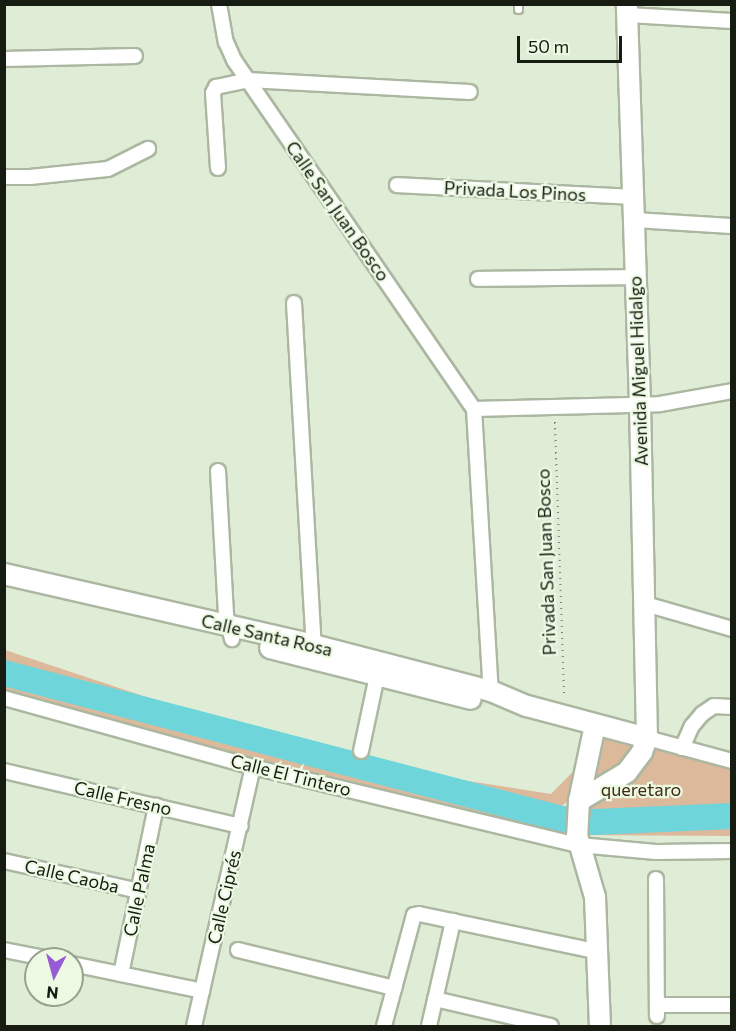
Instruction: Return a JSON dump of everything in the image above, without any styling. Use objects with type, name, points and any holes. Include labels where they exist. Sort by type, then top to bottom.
[{"type":"street","name":"Calle San Juan Bosco","points":[[219,4],[226,42],[248,80],[474,409]]},
{"type":"street","points":[[628,10],[732,21]]},
{"type":"street","name":"Avenida Miguel Hidalgo","points":[[628,10],[647,738]]},
{"type":"street","points":[[4,59],[135,56]]},
{"type":"street","points":[[218,168],[213,90],[248,80],[470,92]]},
{"type":"street","points":[[4,177],[108,170],[148,149]]},
{"type":"street","name":"Privada Los Pinos","points":[[398,185],[633,197]]},
{"type":"street","points":[[634,220],[732,226]]},
{"type":"street","points":[[478,279],[635,278]]},
{"type":"street","points":[[294,303],[314,652]]},
{"type":"street","points":[[491,691],[474,409],[640,404],[679,401],[732,391]]},
{"type":"street","points":[[218,471],[231,632]]},
{"type":"street","name":"Calle Santa Rosa","points":[[4,574],[53,592]]},
{"type":"street","name":"Calle Santa Rosa","points":[[4,585],[53,592],[231,632],[402,675],[491,691],[527,706],[732,761]]},
{"type":"street","points":[[645,604],[732,629]]},
{"type":"street","name":"Calle Santa Rosa","points":[[314,652],[377,676],[402,675],[468,699],[527,706]]},
{"type":"street","points":[[361,751],[377,676]]},
{"type":"street","name":"Calle El Tintero","points":[[4,698],[253,767],[578,840],[656,852],[732,851]]},
{"type":"street","points":[[682,748],[692,726],[702,714],[714,706],[732,707]]},
{"type":"street","points":[[595,725],[578,805],[578,840],[595,897],[599,952],[600,1026]]},
{"type":"street","points":[[578,805],[627,772],[642,752],[647,738]]},
{"type":"street","name":"Calle Ciprés","points":[[194,1026],[253,767]]},
{"type":"street","name":"Calle Fresno","points":[[4,771],[241,826]]},
{"type":"street","name":"Calle Palma","points":[[121,974],[156,806]]},
{"type":"street","name":"Calle Caoba","points":[[4,861],[140,891]]},
{"type":"street","points":[[656,879],[657,1010],[732,1005]]},
{"type":"street","points":[[384,1026],[414,915],[419,914],[599,952]]},
{"type":"street","points":[[429,1026],[453,921]]},
{"type":"street","points":[[4,950],[24,954]]},
{"type":"street","points":[[238,950],[394,988]]},
{"type":"street","points":[[84,966],[202,991]]},
{"type":"street","points":[[435,999],[551,1026]]},
{"type":"path","name":"Privada San Juan Bosco","points":[[554,407],[564,716]]},
{"type":"green space","name":"queretaro","points":[[5,650],[339,761],[551,794],[609,735],[731,764],[731,836],[577,835],[596,776],[530,834],[149,738],[5,707]]},
{"type":"waterway","points":[[4,673],[562,819],[595,822],[732,816]]}]
